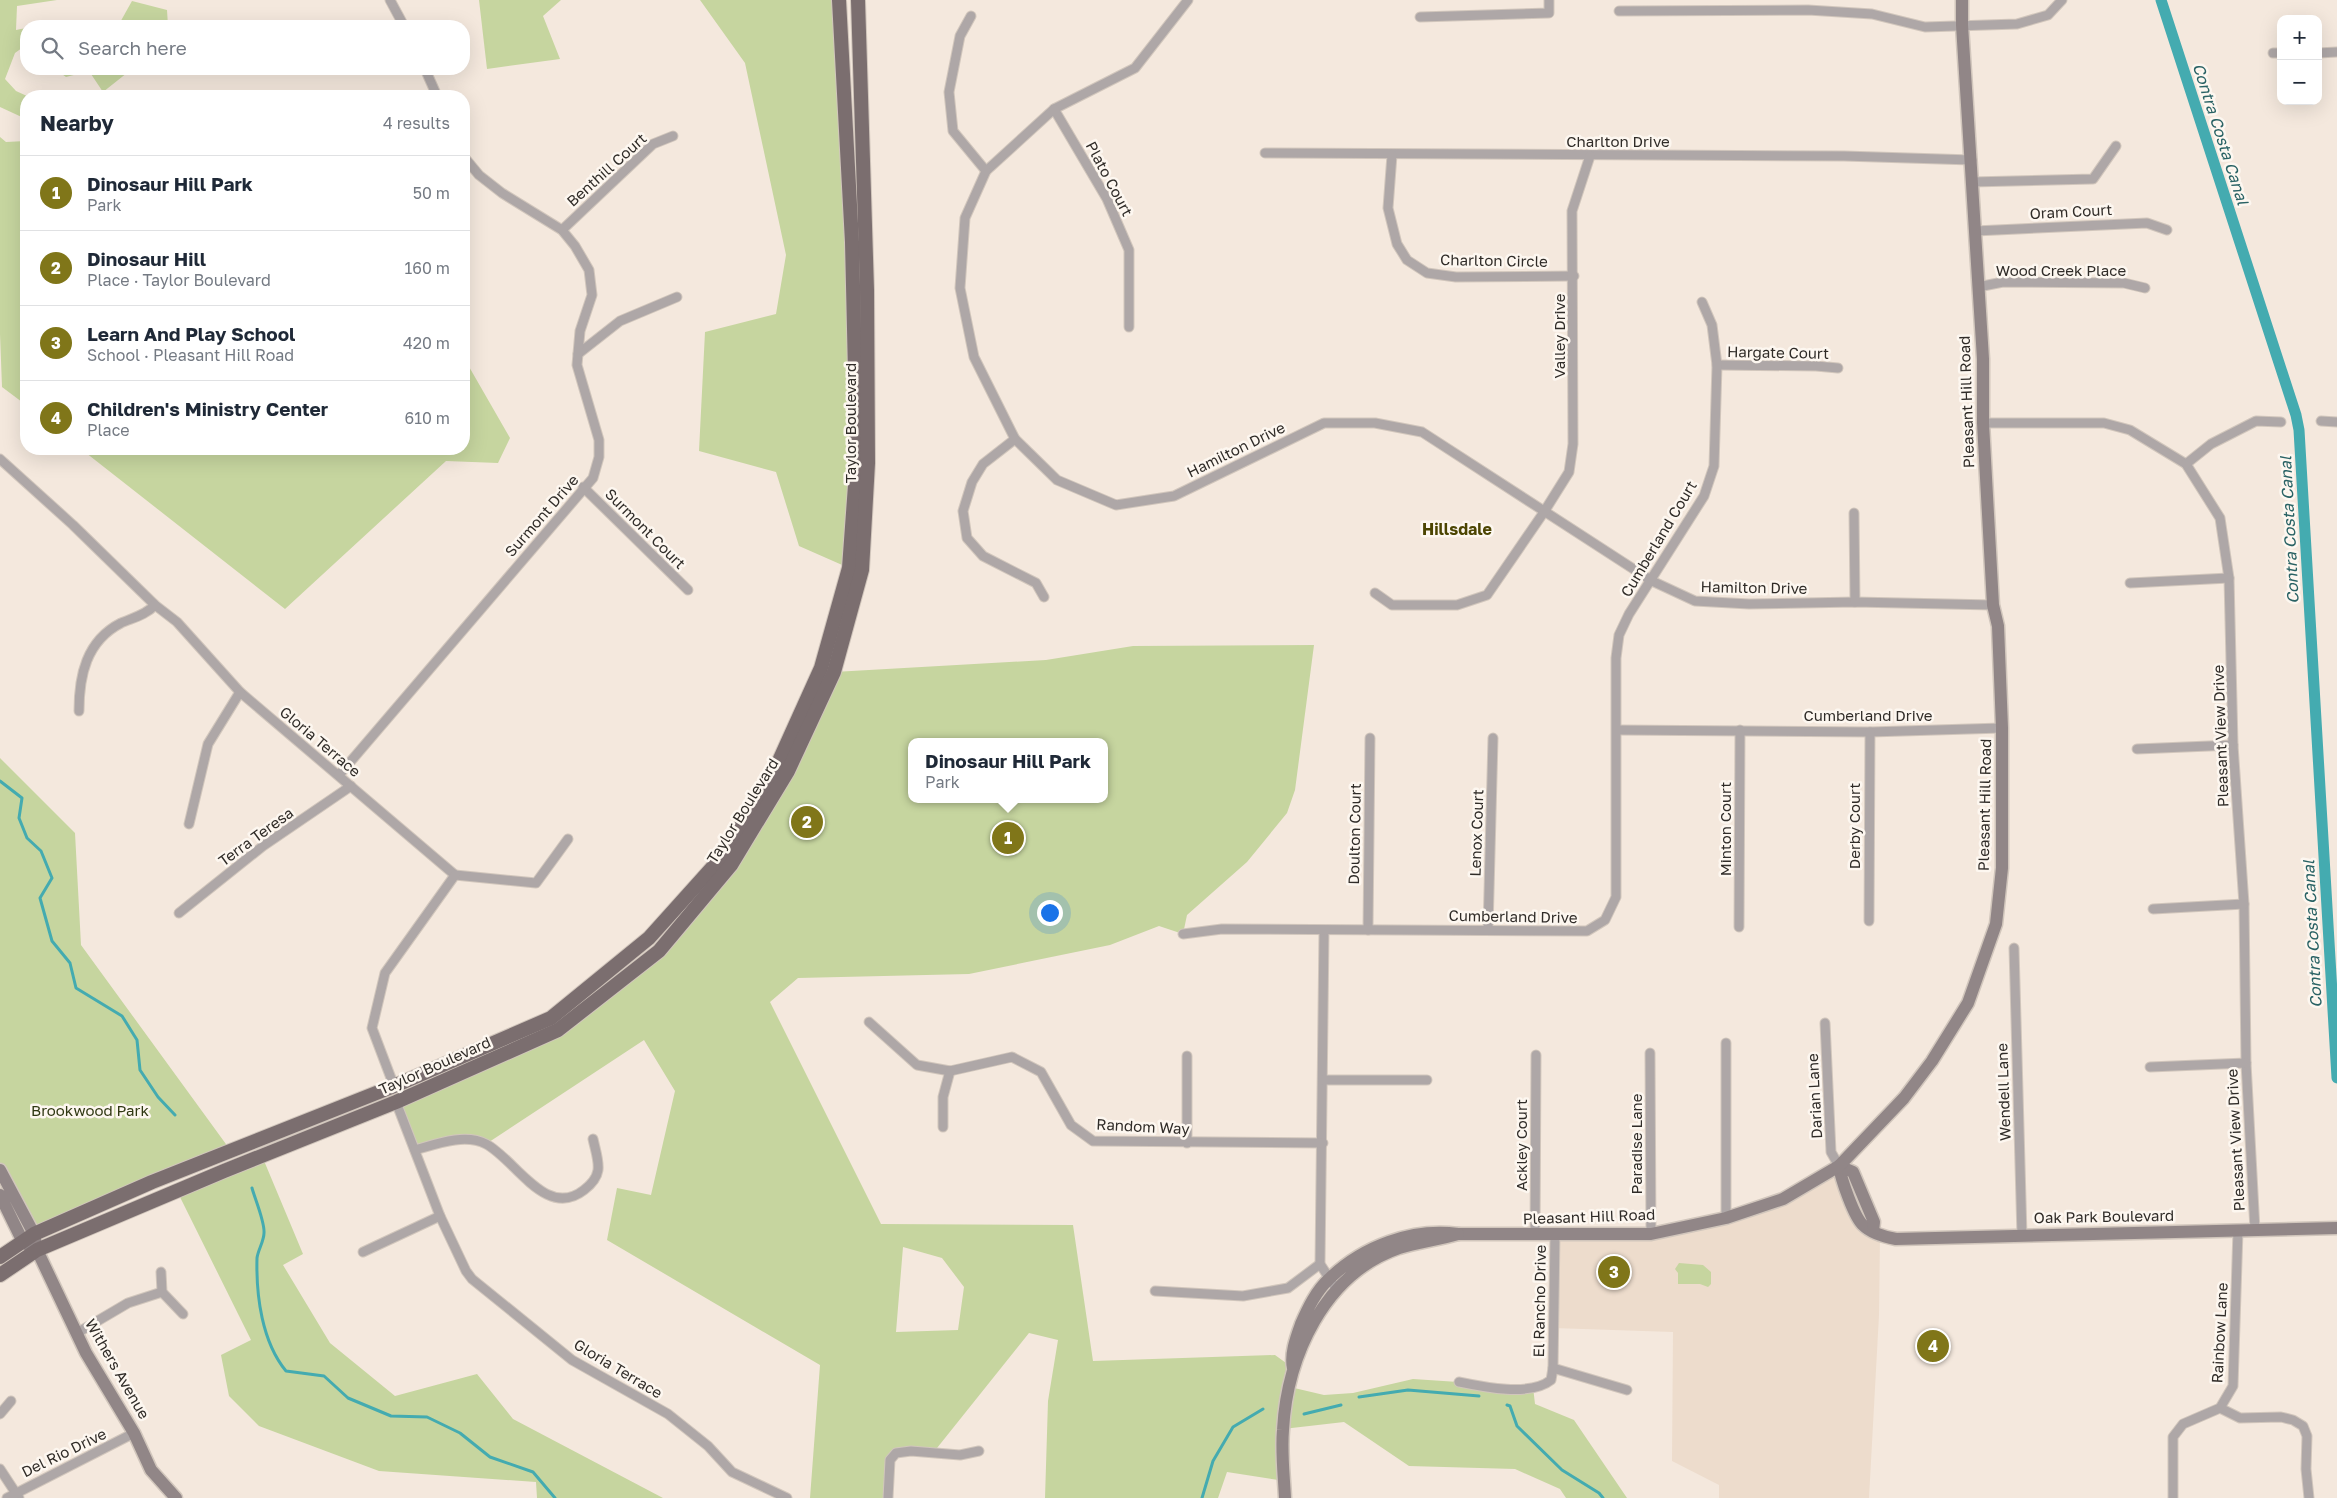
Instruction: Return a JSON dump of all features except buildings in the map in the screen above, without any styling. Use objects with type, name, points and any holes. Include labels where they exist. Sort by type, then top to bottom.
[{"type":"main road","name":"Taylor Boulevard","points":[[0,1258],[28,1238],[152,1182],[394,1086],[551,1018],[649,938],[720,859],[774,772],[821,668],[849,568],[857,458],[852,242],[839,0]]},
{"type":"main road","name":"Taylor Boulevard","points":[[0,1275],[37,1250],[224,1171],[396,1102],[558,1030],[659,951],[732,865],[788,771],[834,672],[862,570],[868,463],[867,290],[858,0]]},
{"type":"street","points":[[390,0],[401,20]]},
{"type":"street","name":"Hamilton Drive","points":[[1188,0],[1135,68],[1054,109],[986,171],[965,218],[960,288],[974,357],[1015,439],[1057,480],[1116,505],[1174,496],[1324,423],[1375,423],[1422,432],[1652,581],[1695,601],[1749,604],[1855,602],[1993,605]]},
{"type":"street","points":[[1420,18],[1549,13],[1549,0]]},
{"type":"street","name":"Pleasant Hill Road","points":[[1293,1368],[1291,1358],[1300,1328],[1309,1306],[1328,1279],[1364,1253],[1392,1240],[1440,1232],[1535,1236],[1651,1234],[1726,1218],[1783,1199],[1839,1166],[1904,1098],[1932,1061],[1968,1003],[1996,924],[2002,868],[2002,728],[1998,626],[1993,605],[1983,423],[1983,359],[1971,182],[1972,160],[1962,25],[1962,0]]},
{"type":"street","points":[[1619,10],[1808,10],[1872,14],[1925,27],[2017,24],[2048,15],[2062,0]]},
{"type":"street","points":[[970,16],[960,36],[949,92],[953,131],[986,171]]},
{"type":"street","points":[[2322,52],[2337,52]]},
{"type":"street","points":[[428,75],[435,90]]},
{"type":"street","name":"Plato Court","points":[[1054,109],[1107,199],[1128,250],[1129,327]]},
{"type":"street","name":"Benthill Court","points":[[562,230],[653,144],[673,136]]},
{"type":"street","points":[[1971,182],[2093,179],[2116,146]]},
{"type":"street","name":"Charlton Drive","points":[[1265,153],[1844,156],[1972,160]]},
{"type":"street","name":"Charlton Circle","points":[[1392,155],[1388,208],[1397,244],[1407,260],[1427,272],[1456,277],[1574,276]]},
{"type":"street","name":"Valley Drive","points":[[1375,593],[1392,605],[1457,605],[1487,595],[1569,472],[1573,444],[1574,276],[1572,210],[1590,156]]},
{"type":"street","name":"Surmont Drive","points":[[339,775],[592,478],[599,457],[599,440],[577,365],[580,331],[592,295],[589,270],[575,246],[562,230],[502,193],[478,175],[470,165]]},
{"type":"street","name":"Oram Court","points":[[1974,231],[2147,223],[2166,230]]},
{"type":"street","name":"Wood Creek Place","points":[[1978,287],[2012,282],[2124,283],[2145,288]]},
{"type":"street","points":[[578,354],[620,321],[677,297]]},
{"type":"street","name":"Cumberland Court","points":[[1617,730],[1616,658],[1619,634],[1629,614],[1652,581],[1704,496],[1714,466],[1717,365],[1712,325],[1702,302]]},
{"type":"street","name":"Hargate Court","points":[[1717,365],[1838,368]]},
{"type":"street","points":[[2186,464],[2211,444],[2256,421],[2281,422]]},
{"type":"street","points":[[2321,422],[2337,422]]},
{"type":"street","name":"Pleasant View Drive","points":[[1983,423],[2104,423],[2130,430],[2186,464],[2220,518],[2230,578],[2233,745],[2244,904],[2246,1063],[2255,1230]]},
{"type":"street","points":[[1015,439],[983,464],[972,482],[963,510],[967,538],[983,556],[1036,583],[1044,598]]},
{"type":"street","name":"Gloria Terrace","points":[[0,459],[73,525],[155,605],[177,622],[240,692],[455,875]]},
{"type":"street","name":"Surmont Court","points":[[583,487],[688,590]]},
{"type":"street","points":[[1854,513],[1855,602]]},
{"type":"street","points":[[2130,583],[2230,578]]},
{"type":"street","points":[[79,711],[80,680],[92,649],[112,628],[149,611],[155,605]]},
{"type":"street","points":[[189,824],[208,744],[240,692]]},
{"type":"street","name":"Cumberland Drive","points":[[1183,934],[1222,929],[1587,931],[1605,920],[1616,897],[1617,730],[1870,732],[2002,728]]},
{"type":"street","name":"Minton Court","points":[[1739,927],[1740,730]]},
{"type":"street","name":"Derby Court","points":[[1868,921],[1870,732]]},
{"type":"street","name":"Doulton Court","points":[[1368,930],[1370,738]]},
{"type":"street","name":"Lenox Court","points":[[1488,930],[1493,738]]},
{"type":"street","points":[[2138,749],[2233,745]]},
{"type":"street","name":"Terra Teresa","points":[[179,913],[263,846],[351,786]]},
{"type":"street","points":[[394,1086],[372,1028],[385,973],[455,875],[536,883],[568,838]]},
{"type":"street","points":[[2153,909],[2244,904]]},
{"type":"street","points":[[1324,931],[1320,1264],[1328,1279],[1337,1290]]},
{"type":"street","name":"Wendell Lane","points":[[2014,948],[2022,1236]]},
{"type":"street","name":"Random Way","points":[[869,1022],[917,1065],[950,1071],[1012,1057],[1042,1072],[1070,1125],[1093,1141],[1322,1143]]},
{"type":"street","name":"Darian Lane","points":[[1825,1023],[1832,1152],[1839,1166]]},
{"type":"street","points":[[1726,1042],[1726,1218]]},
{"type":"street","name":"Paradise Lane","points":[[1650,1053],[1651,1234]]},
{"type":"street","name":"Ackley Court","points":[[1535,1236],[1536,1055]]},
{"type":"street","points":[[1186,1056],[1187,1143]]},
{"type":"street","points":[[2150,1067],[2246,1063]]},
{"type":"street","points":[[943,1128],[943,1097],[950,1071]]},
{"type":"street","points":[[1322,1080],[1427,1080]]},
{"type":"street","name":"Gloria Terrace","points":[[396,1102],[440,1216],[472,1280],[572,1360],[668,1414],[708,1446],[732,1472],[787,1498]]},
{"type":"street","points":[[415,1150],[449,1141],[469,1140],[486,1144],[538,1188],[552,1196],[564,1199],[577,1196],[595,1182],[599,1169],[593,1139]]},
{"type":"street","name":"Oak Park Boulevard","points":[[1839,1166],[1853,1172],[1874,1222],[1874,1231],[1880,1236],[1896,1239],[2337,1228]]},
{"type":"street","name":"Withers Avenue","points":[[0,1170],[28,1238]]},
{"type":"street","name":"Withers Avenue","points":[[0,1195],[37,1250],[86,1353],[134,1433],[151,1470],[176,1498]]},
{"type":"street","points":[[363,1252],[440,1216]]},
{"type":"street","name":"Rainbow Lane","points":[[2220,1408],[2233,1386],[2238,1230]]},
{"type":"street","name":"Pleasant Hill Road","points":[[1285,1498],[1283,1430],[1293,1368],[1313,1322],[1337,1290],[1372,1262],[1397,1249],[1458,1234]]},
{"type":"street","name":"El Rancho Drive","points":[[1553,1368],[1555,1235]]},
{"type":"street","points":[[1155,1291],[1242,1296],[1261,1293],[1288,1288],[1320,1264]]},
{"type":"street","points":[[162,1272],[162,1292],[184,1314]]},
{"type":"street","points":[[76,1333],[128,1303],[162,1292]]},
{"type":"street","points":[[1459,1382],[1498,1390],[1544,1386],[1551,1380],[1553,1368],[1627,1390]]},
{"type":"street","points":[[0,1414],[11,1401]]},
{"type":"street","points":[[2173,1498],[2173,1437],[2184,1424],[2220,1408],[2240,1418],[2281,1417],[2293,1420],[2303,1426],[2307,1436],[2306,1469],[2309,1498]]},
{"type":"street","name":"Del Rio Drive","points":[[7,1498],[17,1495],[134,1433]]},
{"type":"street","points":[[888,1498],[890,1460],[896,1453],[910,1451],[960,1455],[979,1451]]},
{"type":"street","points":[[0,1469],[17,1495]]},
{"type":"shaded area","points":[[1839,1166],[1862,1225],[1880,1235],[1879,1315],[1869,1498],[1719,1498],[1719,1485],[1672,1461],[1673,1332],[1553,1328],[1558,1236],[1651,1234],[1783,1199]]},
{"type":"green space","points":[[0,0],[57,0],[17,6],[16,30],[20,29],[20,49],[15,53],[5,79],[20,93],[20,116],[0,107]]},
{"type":"green space","points":[[479,0],[561,0],[543,16],[560,59],[487,69]]},
{"type":"green space","points":[[700,0],[839,0],[857,458],[849,568],[799,546],[776,472],[699,451],[705,332],[776,314],[786,255],[745,63]]},
{"type":"green space","points":[[132,1],[167,10],[168,20],[121,20]]},
{"type":"green space","points":[[92,75],[124,75],[106,90],[102,90]]},
{"type":"green space","points":[[0,137],[6,142],[20,141],[20,400],[2,387],[0,334]]},
{"type":"green space","points":[[470,368],[510,438],[498,463],[446,461],[285,609],[89,455],[470,455]]},
{"type":"green space","points":[[1314,645],[1295,790],[1287,813],[1247,862],[1187,915],[1183,934],[1159,926],[1110,945],[969,974],[798,978],[770,1002],[881,1224],[1073,1225],[1093,1361],[1275,1355],[1293,1368],[1290,1387],[1324,1395],[1353,1393],[1413,1379],[1533,1387],[1535,1404],[1574,1420],[1627,1498],[1566,1498],[1560,1489],[1515,1469],[1409,1466],[1344,1422],[1283,1429],[1285,1481],[1227,1472],[1218,1498],[1045,1498],[1048,1401],[1058,1340],[1029,1333],[933,1453],[911,1451],[890,1460],[888,1498],[810,1498],[820,1365],[607,1240],[617,1188],[651,1195],[675,1091],[644,1040],[486,1144],[469,1140],[415,1150],[396,1102],[558,1029],[659,951],[732,865],[834,672],[1046,660],[1133,646]],"holes":[[[903,1247],[942,1258],[964,1287],[958,1330],[896,1332]]]},
{"type":"green space","name":"Brookwood Park","points":[[0,758],[75,833],[81,945],[231,1151],[34,1234],[0,1170]]},
{"type":"green space","points":[[262,1156],[303,1254],[283,1265],[330,1343],[395,1396],[477,1374],[513,1419],[663,1498],[537,1498],[536,1482],[379,1471],[259,1426],[229,1396],[221,1355],[251,1340],[177,1191]]},
{"type":"green space","points":[[1679,1263],[1703,1265],[1711,1272],[1711,1284],[1708,1287],[1700,1284],[1678,1284],[1678,1273],[1675,1269]]},
{"type":"waterway","name":"Contra Costa Canal","points":[[2161,0],[2296,415],[2299,430],[2337,1078]]},
{"type":"waterway","points":[[0,781],[22,798],[19,818],[27,838],[41,851],[52,878],[40,898],[52,941],[70,963],[76,988],[122,1016],[137,1040],[140,1070],[158,1097],[175,1115]]},
{"type":"waterway","points":[[252,1188],[264,1228],[263,1239],[257,1258],[259,1303],[271,1346],[286,1371],[324,1376],[348,1398],[391,1416],[427,1417],[460,1433],[490,1457],[533,1472],[555,1498]]},
{"type":"waterway","points":[[1359,1397],[1408,1390],[1479,1396]]},
{"type":"waterway","points":[[1304,1414],[1341,1405]]},
{"type":"waterway","points":[[1507,1405],[1510,1406],[1517,1426],[1562,1470],[1599,1493],[1603,1498]]},
{"type":"waterway","points":[[1202,1498],[1213,1461],[1233,1427],[1263,1409]]},
{"type":"place","name":"Dinosaur Hill","points":[[807,822]]},
{"type":"place","name":"Dinosaur Hill Park","points":[[1008,838]]},
{"type":"place","name":"Learn And Play School","points":[[1614,1272]]},
{"type":"place","name":"Children's Ministry Center","points":[[1933,1346]]},
{"type":"district","name":"Hillsdale","points":[[1457,529]]}]
